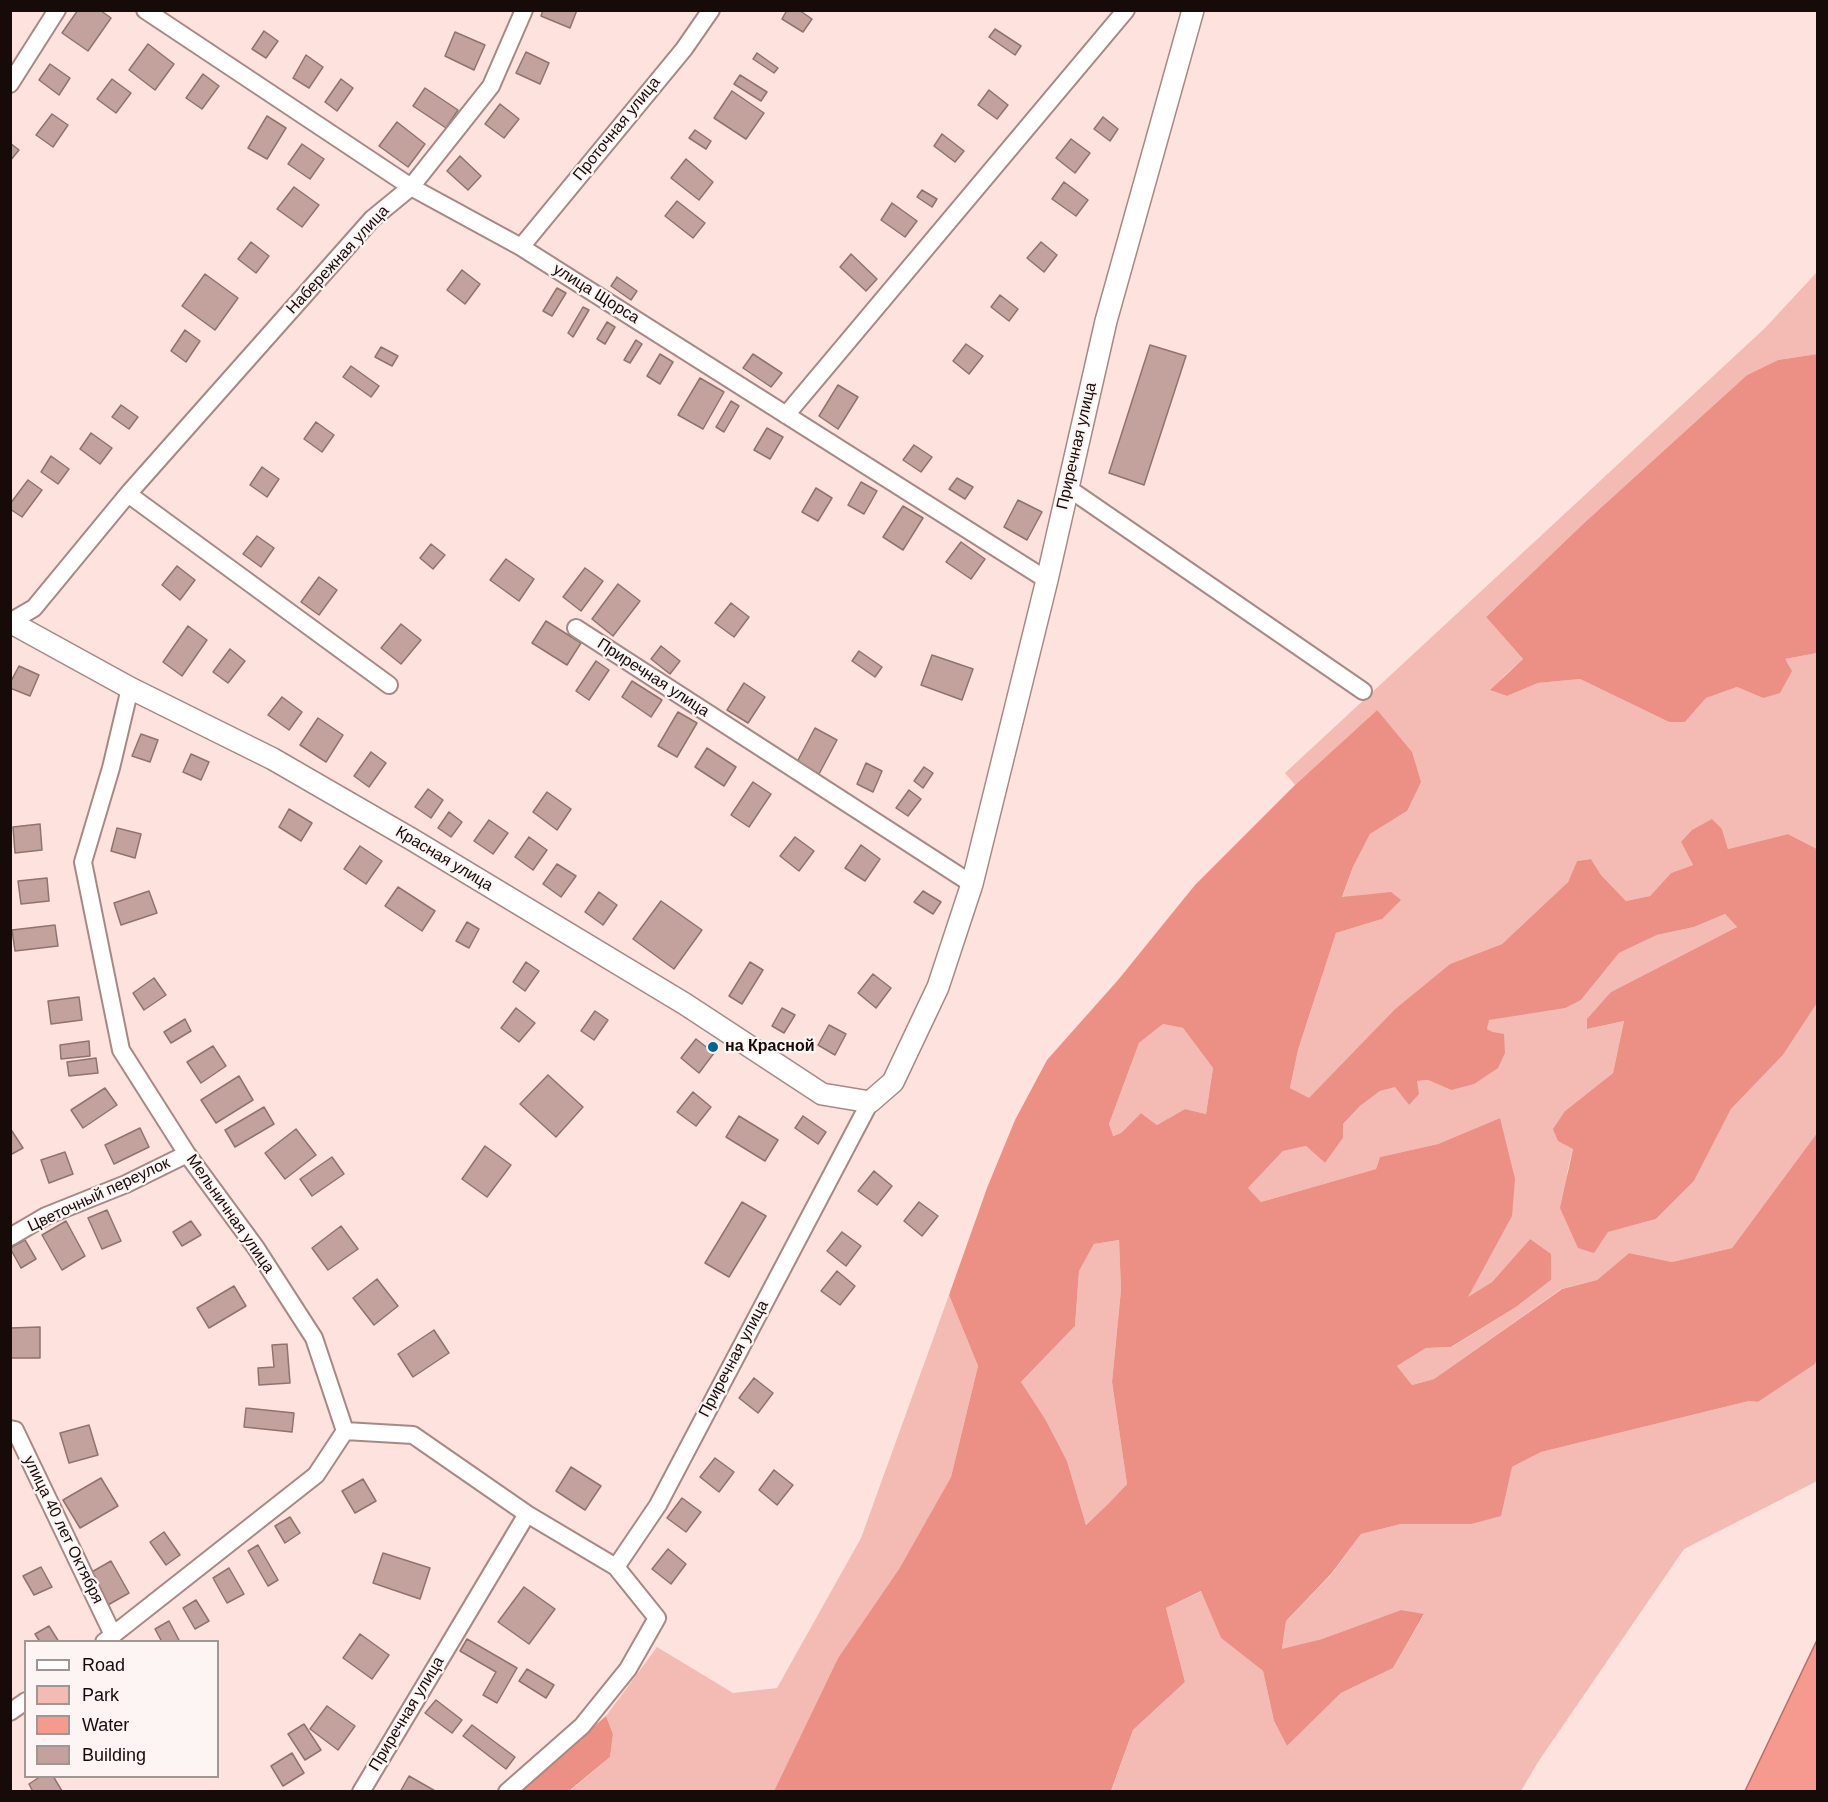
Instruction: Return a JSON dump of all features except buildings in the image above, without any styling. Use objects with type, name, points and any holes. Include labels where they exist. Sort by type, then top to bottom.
[{"type":"street","points":[[10,84],[57,10]]},
{"type":"street","name":"улица Щорса","points":[[145,10],[411,187],[521,247],[1047,580]]},
{"type":"street","name":"Набережная улица","points":[[10,622],[34,608],[128,494],[372,219],[411,187],[491,86],[524,10]]},
{"type":"street","name":"Проточная улица","points":[[521,247],[684,49],[711,10]]},
{"type":"street","points":[[786,415],[1126,10]]},
{"type":"street","name":"Приречная улица","points":[[616,1567],[658,1505],[870,1102],[893,1082],[938,987],[972,884],[1047,580],[1106,321],[1193,10]]},
{"type":"street","points":[[1068,488],[1362,691]]},
{"type":"street","points":[[128,494],[389,685]]},
{"type":"street","name":"Красная улица","points":[[10,622],[130,688],[273,759],[413,840],[685,1004],[822,1094],[870,1102]]},
{"type":"street","name":"Приречная улица","points":[[576,628],[972,884]]},
{"type":"street","name":"Мельничная улица","points":[[130,688],[111,768],[83,862],[121,1050],[187,1154],[256,1248],[314,1338],[345,1431]]},
{"type":"street","name":"Цветочный переулок","points":[[10,1237],[46,1216],[126,1184],[187,1154]]},
{"type":"street","name":"улица 40 лет Октября","points":[[10,1429],[15,1430],[109,1638]]},
{"type":"street","points":[[109,1638],[316,1475],[345,1431],[413,1435],[527,1514],[616,1567],[657,1618],[628,1669],[582,1726],[507,1791]]},
{"type":"street","name":"Приречная улица","points":[[361,1791],[527,1514]]},
{"type":"street","points":[[10,1712],[24,1702]]},
{"type":"green space","points":[[1817,272],[1817,354],[1778,360],[1747,375],[1583,524],[1486,617],[1523,659],[1491,690],[1507,696],[1538,683],[1580,679],[1669,722],[1685,722],[1706,698],[1737,687],[1763,698],[1785,659],[1817,653],[1817,849],[1788,834],[1728,849],[1722,829],[1681,842],[1693,865],[1671,873],[1650,896],[1626,901],[1601,875],[1591,859],[1577,861],[1568,882],[1502,944],[1450,964],[1395,1009],[1309,1099],[1290,1088],[1298,1050],[1336,933],[1382,919],[1371,894],[1342,898],[1353,867],[1370,834],[1407,811],[1377,710],[1295,785],[1285,773],[1765,328]]},
{"type":"green space","points":[[1725,914],[1737,927],[1611,992],[1587,1029],[1624,1021],[1613,1073],[1565,1111],[1573,1148],[1567,1173],[1607,1232],[1656,1219],[1694,1181],[1731,1109],[1783,1055],[1817,1003],[1817,1133],[1732,1248],[1672,1262],[1629,1253],[1597,1280],[1561,1289],[1434,1379],[1412,1385],[1397,1366],[1426,1348],[1452,1347],[1516,1307],[1551,1280],[1530,1239],[1492,1282],[1467,1298],[1484,1265],[1500,1118],[1438,1144],[1380,1157],[1376,1169],[1261,1202],[1248,1188],[1283,1151],[1306,1146],[1325,1163],[1343,1138],[1343,1124],[1360,1106],[1380,1091],[1395,1086],[1409,1105],[1417,1081],[1428,1080],[1451,1090],[1493,1032],[1487,1029],[1488,1020],[1581,1000],[1619,953],[1657,935],[1694,927]]},
{"type":"green space","points":[[1163,1024],[1183,1028],[1213,1068],[1206,1114],[1185,1109],[1157,1125],[1141,1113],[1121,1133],[1112,1136],[1109,1124],[1139,1043]]},
{"type":"green space","points":[[1119,1240],[1121,1290],[1112,1382],[1127,1484],[1086,1525],[1067,1461],[1021,1382],[1075,1326],[1079,1271],[1094,1244]]},
{"type":"green space","points":[[949,1295],[978,1366],[951,1477],[899,1569],[838,1658],[774,1791],[569,1792],[610,1757],[613,1734],[606,1716],[657,1647],[733,1693],[777,1688],[861,1538]]},
{"type":"green space","points":[[1817,1359],[1817,1481],[1684,1549],[1538,1762],[1521,1791],[1111,1792],[1133,1730],[1185,1682],[1166,1608],[1202,1591],[1221,1638],[1263,1671],[1274,1721],[1287,1746],[1341,1693],[1393,1668],[1424,1615],[1401,1610],[1322,1639],[1282,1650],[1286,1621],[1331,1575],[1361,1534],[1401,1524],[1471,1524],[1512,1467],[1541,1452],[1749,1401],[1758,1402],[1815,1364]]},
{"type":"shaded area","points":[[1817,354],[1817,653],[1785,659],[1792,671],[1780,693],[1763,698],[1737,687],[1706,698],[1685,722],[1669,722],[1580,679],[1538,683],[1507,696],[1490,690],[1523,659],[1486,617],[1583,524],[1747,375],[1778,360]]},
{"type":"shaded area","points":[[1377,710],[1412,752],[1421,782],[1407,811],[1370,834],[1353,867],[1342,897],[1391,892],[1401,900],[1382,919],[1336,933],[1298,1050],[1290,1088],[1309,1098],[1395,1009],[1450,964],[1502,944],[1568,882],[1577,861],[1591,859],[1601,875],[1626,901],[1650,896],[1671,873],[1693,865],[1681,842],[1692,830],[1712,819],[1722,829],[1728,849],[1788,834],[1817,849],[1817,1003],[1783,1055],[1731,1109],[1694,1181],[1656,1219],[1608,1232],[1594,1253],[1578,1248],[1560,1208],[1573,1149],[1558,1141],[1553,1129],[1565,1111],[1613,1073],[1624,1021],[1587,1029],[1587,1019],[1611,992],[1737,927],[1725,914],[1694,927],[1657,935],[1619,953],[1581,1000],[1565,1008],[1489,1020],[1487,1029],[1504,1034],[1505,1053],[1498,1068],[1474,1084],[1451,1090],[1428,1080],[1417,1081],[1419,1094],[1409,1105],[1395,1087],[1380,1091],[1360,1106],[1343,1124],[1343,1138],[1325,1163],[1306,1146],[1283,1151],[1248,1188],[1261,1202],[1376,1169],[1380,1157],[1438,1144],[1500,1118],[1515,1179],[1512,1216],[1468,1297],[1492,1282],[1530,1239],[1551,1254],[1551,1280],[1516,1307],[1451,1347],[1426,1348],[1397,1366],[1412,1385],[1434,1379],[1562,1289],[1597,1280],[1629,1253],[1672,1262],[1732,1248],[1817,1133],[1817,1359],[1815,1364],[1758,1402],[1749,1401],[1541,1452],[1512,1467],[1501,1516],[1471,1524],[1401,1524],[1361,1534],[1331,1574],[1286,1621],[1282,1649],[1322,1639],[1401,1610],[1424,1614],[1393,1668],[1341,1693],[1287,1746],[1274,1721],[1263,1671],[1221,1638],[1201,1591],[1166,1608],[1185,1682],[1133,1730],[1111,1791],[774,1791],[838,1658],[899,1569],[951,1477],[978,1366],[949,1295],[987,1188],[1015,1120],[1047,1060],[1118,980],[1195,885],[1295,785]],"holes":[[[1163,1024],[1183,1028],[1213,1068],[1206,1114],[1185,1109],[1157,1125],[1141,1113],[1121,1133],[1113,1136],[1109,1124],[1139,1043]],[[1119,1240],[1121,1290],[1112,1382],[1127,1484],[1086,1525],[1067,1461],[1045,1419],[1021,1382],[1075,1326],[1079,1271],[1094,1244]]]},
{"type":"shaded area","points":[[606,1716],[613,1734],[610,1757],[569,1791],[518,1792]]},
{"type":"water","points":[[1817,1640],[1817,1791],[1745,1791]]},
{"type":"place","name":"на Красной","points":[[713,1047]]}]
